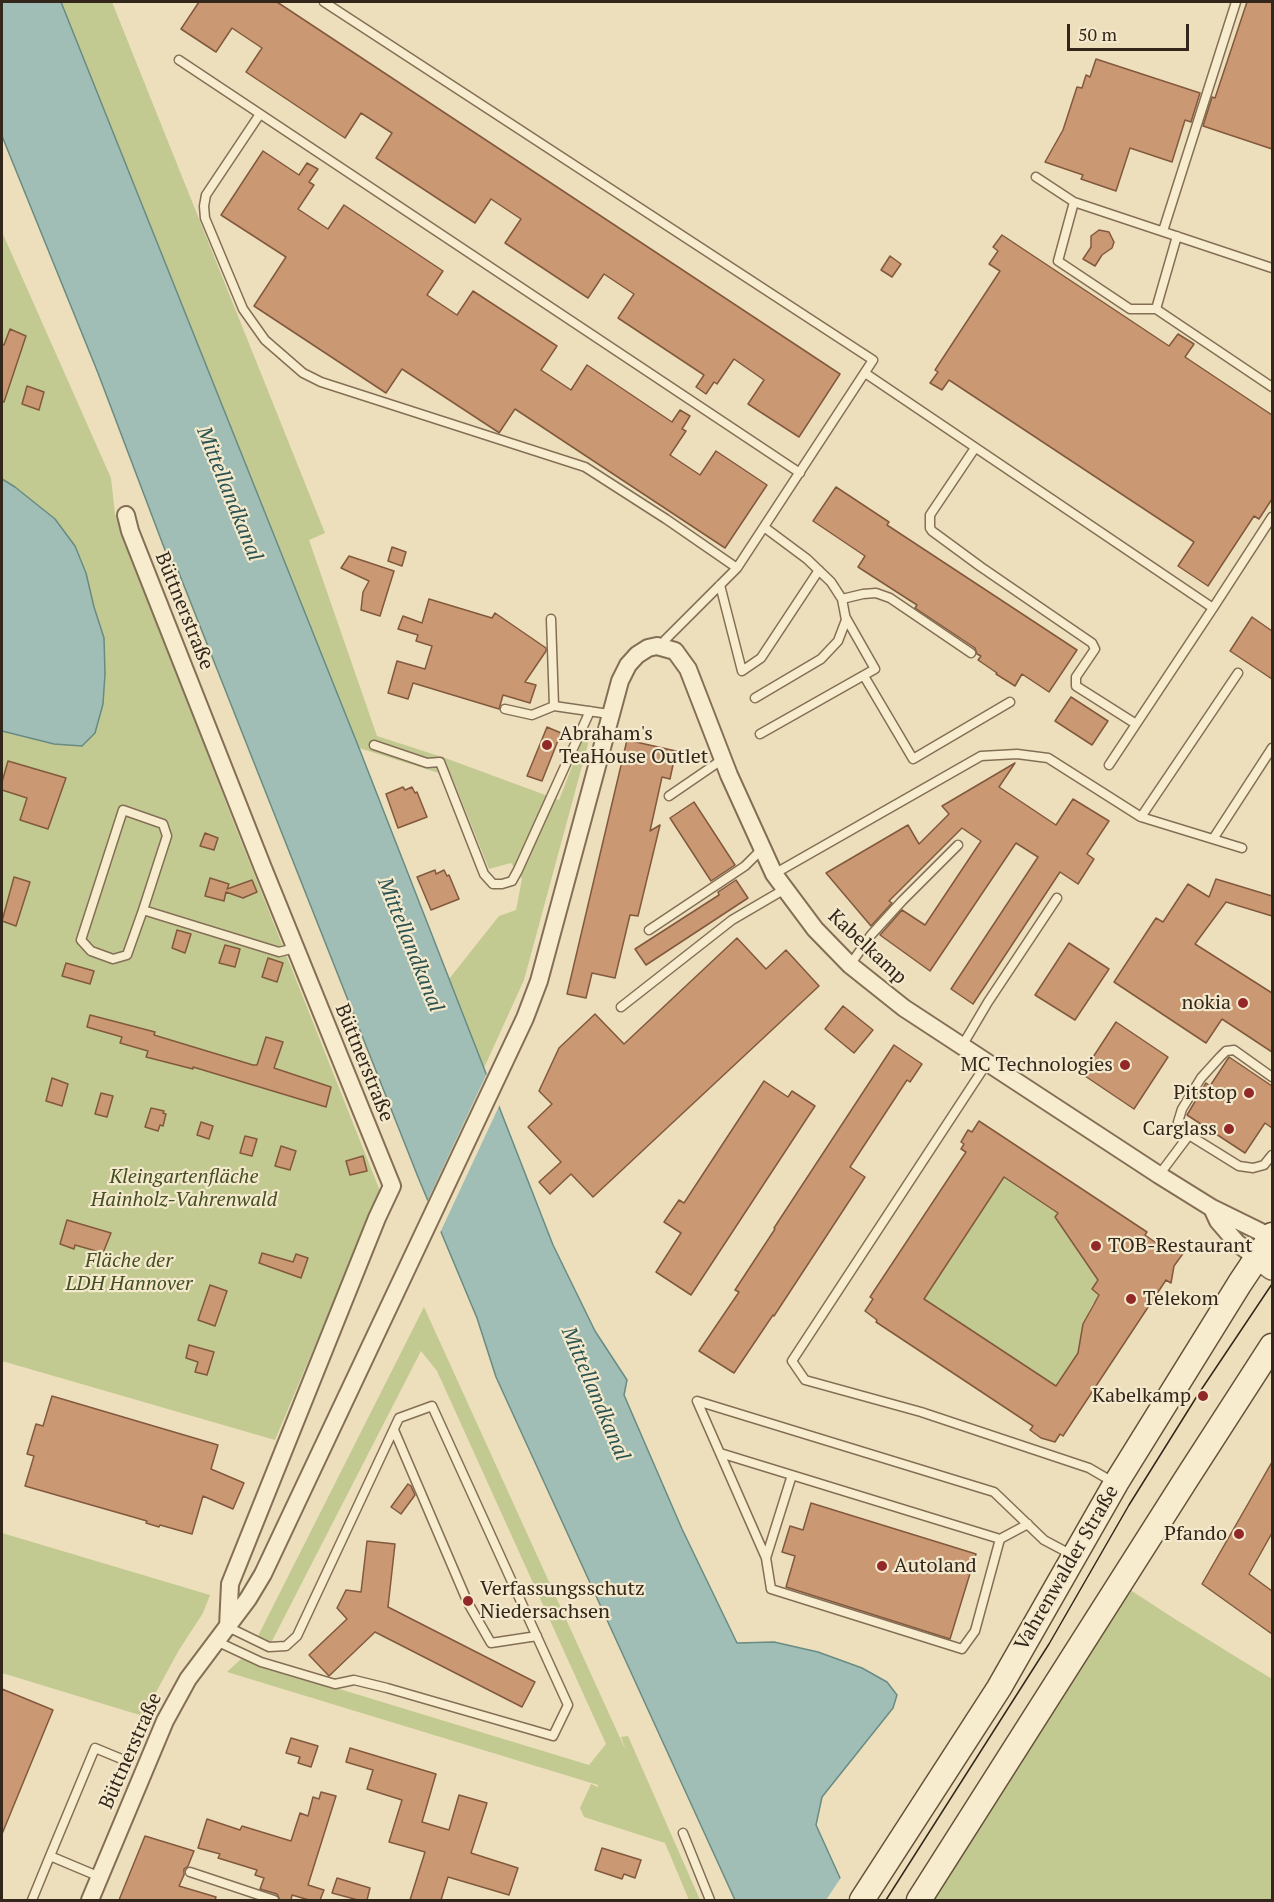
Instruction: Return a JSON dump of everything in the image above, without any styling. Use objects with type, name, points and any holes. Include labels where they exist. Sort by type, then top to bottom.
[{"type":"main road","name":"Vahrenwalder Straße","points":[[862,1900],[999,1688],[1116,1483],[1265,1264],[1272,1237]]},
{"type":"main road","points":[[919,1900],[1272,1346]]},
{"type":"street","name":"Büttnerstraße","points":[[126,515],[130,531],[295,948],[392,1186],[377,1218],[230,1584],[228,1627]]},
{"type":"street","name":"Büttnerstraße","points":[[90,1900],[165,1720],[181,1690],[248,1599],[263,1574],[515,1040],[539,981],[609,714],[620,681],[636,655],[648,648],[663,647]]},
{"type":"street","name":"Kabelkamp","points":[[663,647],[675,651],[688,669],[723,759],[774,874],[815,929],[850,965],[904,1008],[1159,1175],[1212,1208],[1272,1237]]},
{"type":"street","name":"Kabelkamp","points":[[1212,1208],[1218,1221],[1238,1243],[1265,1264]]},
{"type":"lane","points":[[324,2],[873,360],[737,568],[665,640],[663,647]]},
{"type":"lane","points":[[1163,231],[1236,2]]},
{"type":"lane","points":[[179,60],[800,473]]},
{"type":"lane","points":[[260,114],[206,195],[204,206],[205,218],[243,309],[254,328],[272,347],[303,373],[321,382],[585,467],[737,568]]},
{"type":"lane","points":[[1036,177],[1074,202],[1272,268]]},
{"type":"lane","points":[[1074,202],[1058,261],[1130,309],[1156,309],[1272,387]]},
{"type":"lane","points":[[1156,309],[1177,236]]},
{"type":"lane","points":[[865,373],[1213,608]]},
{"type":"lane","points":[[975,448],[930,515],[930,528],[981,567],[1092,643],[1095,649],[1076,677],[1076,686],[1136,724]]},
{"type":"lane","points":[[1109,765],[1272,517]]},
{"type":"lane","points":[[760,734],[874,669],[846,618],[842,599],[831,582],[807,559],[764,527]]},
{"type":"lane","points":[[720,585],[742,671],[761,658],[819,570]]},
{"type":"lane","points":[[842,599],[876,593],[890,598],[971,653]]},
{"type":"lane","points":[[755,698],[821,659],[837,641],[846,618]]},
{"type":"lane","points":[[551,619],[554,706]]},
{"type":"lane","points":[[1141,817],[1238,673]]},
{"type":"lane","points":[[864,675],[913,759],[1010,702]]},
{"type":"lane","points":[[505,709],[532,715],[554,706],[609,714]]},
{"type":"lane","points":[[374,745],[427,763],[440,762],[484,874],[493,884],[502,884],[512,881],[518,870],[590,711]]},
{"type":"lane","points":[[1213,839],[1272,748]]},
{"type":"lane","points":[[774,874],[981,756],[1017,754],[1048,758],[1141,817],[1242,848]]},
{"type":"lane","points":[[669,796],[723,759]]},
{"type":"lane","points":[[123,810],[163,824],[167,836],[143,910],[127,955],[112,959],[91,951],[81,940],[123,810]]},
{"type":"lane","points":[[850,965],[886,918],[958,845]]},
{"type":"lane","points":[[649,930],[745,866],[762,849]]},
{"type":"lane","points":[[621,1007],[732,920],[785,889]]},
{"type":"lane","points":[[962,1046],[988,1002],[1057,898]]},
{"type":"lane","points":[[143,910],[279,952],[295,948]]},
{"type":"lane","points":[[1272,1077],[1234,1050],[1226,1051],[1201,1078],[1182,1109],[1178,1122],[1189,1136],[1239,1166],[1253,1168],[1264,1165],[1272,1155]]},
{"type":"lane","points":[[987,1063],[792,1361],[805,1380],[921,1412],[1089,1468],[1116,1483]]},
{"type":"lane","points":[[1159,1175],[1189,1136]]},
{"type":"lane","points":[[1000,1539],[975,1631],[962,1649],[771,1589],[766,1558],[697,1401],[994,1492],[1044,1540],[1074,1556]]},
{"type":"lane","points":[[216,1641],[261,1662],[335,1684],[354,1680],[553,1736],[568,1705],[432,1406],[399,1418],[297,1636],[286,1646],[269,1647],[228,1627]]},
{"type":"lane","points":[[394,1430],[468,1604],[491,1643],[537,1636]]},
{"type":"lane","points":[[720,1453],[1000,1539],[1028,1524]]},
{"type":"lane","points":[[766,1558],[792,1475]]},
{"type":"lane","points":[[32,1900],[95,1748],[124,1760]]},
{"type":"lane","points":[[683,1833],[710,1900]]},
{"type":"lane","points":[[50,1856],[100,1877]]},
{"type":"lane","points":[[190,1872],[274,1900]]},
{"type":"green space","points":[[61,2],[112,2],[325,533],[309,540],[377,736],[445,758],[559,800],[586,731],[591,733],[524,980],[484,1068],[449,979],[499,916],[516,910],[522,879],[511,863],[489,869],[451,775],[359,748]]},
{"type":"green space","name":"Kleingartenfläche Hainholz-Vahrenwald","points":[[2,232],[111,478],[115,514],[235,826],[380,1191],[275,1440],[2,1361]]},
{"type":"green space","points":[[1004,1177],[1058,1213],[1055,1218],[1099,1280],[1092,1288],[1100,1295],[1092,1305],[1083,1324],[1078,1353],[1056,1386],[924,1299]]},
{"type":"green space","points":[[424,1307],[626,1751],[621,1737],[628,1736],[700,1900],[689,1900],[665,1843],[584,1817],[580,1808],[591,1784],[598,1787],[598,1785],[227,1672],[241,1659],[589,1765],[606,1744],[437,1371],[421,1351],[271,1643],[258,1636]]},
{"type":"green space","points":[[2,1533],[210,1595],[203,1613],[179,1650],[143,1716],[2,1673]]},
{"type":"green space","points":[[1121,1584],[1272,1679],[1272,1900],[919,1900]]},
{"type":"water","name":"Mittellandkanal","points":[[2,2],[61,2],[359,748],[553,1245],[595,1331],[627,1380],[624,1395],[682,1529],[737,1643],[774,1642],[818,1652],[862,1668],[887,1682],[897,1695],[893,1708],[822,1797],[816,1825],[850,1900],[735,1900],[496,1377],[477,1318],[418,1177],[177,568],[168,558],[98,373],[2,136]]},
{"type":"water","points":[[2,479],[55,519],[75,546],[86,573],[104,638],[105,674],[103,704],[95,733],[82,746],[54,744],[2,731]]},
{"type":"pier","points":[[488,1071],[501,1102],[439,1235],[426,1204]]},
{"type":"pier","points":[[842,1876],[853,1900],[826,1900]]},
{"type":"building","points":[[199,2],[277,2],[840,374],[799,437],[748,404],[764,380],[734,359],[717,384],[714,382],[706,394],[696,387],[704,375],[618,318],[634,294],[604,274],[588,298],[505,243],[521,219],[491,199],[475,223],[376,158],[392,133],[361,113],[345,138],[246,72],[262,48],[232,28],[216,52],[181,29]]},
{"type":"building","points":[[1247,2],[1272,2],[1272,149],[1203,126],[1212,97],[1215,98]]},
{"type":"building","points":[[1096,59],[1200,93],[1191,122],[1185,120],[1172,162],[1130,148],[1116,191],[1081,179],[1083,175],[1045,162],[1063,130],[1077,87],[1082,88],[1086,75],[1090,77]]},
{"type":"building","points":[[263,151],[299,175],[307,163],[318,169],[309,182],[314,185],[298,209],[328,229],[344,205],[443,271],[427,295],[457,315],[473,291],[557,346],[541,370],[571,390],[587,365],[672,422],[680,410],[690,416],[682,429],[686,431],[670,455],[700,475],[716,451],[767,485],[725,548],[515,409],[499,433],[402,369],[386,393],[254,306],[286,257],[221,215]]},
{"type":"building","points":[[1099,230],[1109,232],[1114,242],[1112,248],[1102,255],[1095,266],[1083,259],[1091,247],[1091,236]]},
{"type":"building","points":[[1002,235],[1169,346],[1178,334],[1194,344],[1185,357],[1272,415],[1272,499],[1259,519],[1254,516],[1208,586],[1178,566],[1194,542],[949,380],[942,390],[930,383],[938,372],[935,370],[1000,271],[989,264],[998,251],[993,247]]},
{"type":"building","points":[[890,256],[901,264],[892,277],[881,270]]},
{"type":"building","points":[[10,329],[26,336],[4,402],[2,402],[2,344],[4,345]]},
{"type":"building","points":[[27,386],[44,392],[39,410],[22,404]]},
{"type":"building","points":[[836,487],[889,522],[887,525],[1077,650],[1049,692],[1022,674],[1015,686],[996,674],[978,660],[981,656],[977,654],[975,648],[915,608],[917,605],[858,567],[865,556],[813,521]]},
{"type":"building","points":[[392,547],[406,552],[402,566],[388,561]]},
{"type":"building","points":[[349,556],[394,571],[380,616],[361,610],[363,592],[369,581],[341,568]]},
{"type":"building","points":[[429,599],[492,618],[495,613],[546,648],[525,682],[536,685],[530,703],[503,695],[499,709],[413,683],[408,699],[388,693],[397,661],[425,669],[432,646],[416,641],[418,635],[398,629],[403,616],[422,623]]},
{"type":"building","points":[[1252,617],[1272,631],[1272,679],[1230,651]]},
{"type":"building","points":[[1071,697],[1108,721],[1092,745],[1055,721]]},
{"type":"building","points":[[547,727],[561,733],[542,781],[527,776]]},
{"type":"building","points":[[627,740],[676,751],[670,779],[662,777],[650,831],[660,825],[638,916],[630,915],[615,978],[592,973],[586,998],[567,994]]},
{"type":"building","points":[[8,761],[66,778],[48,829],[20,820],[27,798],[2,790]]},
{"type":"building","points":[[1015,763],[999,787],[1056,825],[1073,799],[1109,821],[1087,854],[1094,859],[1078,884],[1060,872],[973,1004],[951,989],[1038,857],[1016,843],[930,971],[880,935],[902,910],[925,925],[981,841],[962,828],[889,901],[892,903],[871,926],[826,873],[908,825],[919,844],[949,814],[942,806]]},
{"type":"building","points":[[403,787],[405,790],[412,787],[415,793],[417,792],[427,817],[398,828],[386,794]]},
{"type":"building","points":[[694,802],[735,865],[711,881],[670,818]]},
{"type":"building","points":[[205,833],[218,838],[214,850],[200,846]]},
{"type":"building","points":[[435,870],[436,874],[444,870],[447,876],[449,875],[459,899],[431,910],[417,877]]},
{"type":"building","points":[[14,877],[30,882],[16,926],[2,921]]},
{"type":"building","points":[[210,878],[229,884],[227,889],[252,880],[257,892],[243,898],[226,892],[224,901],[205,896]]},
{"type":"building","points":[[1216,879],[1272,896],[1272,916],[1226,902],[1195,944],[1272,993],[1272,1052],[1222,1019],[1206,1043],[1114,982],[1156,918],[1163,922],[1188,884],[1209,897]]},
{"type":"building","points":[[736,880],[748,898],[646,965],[635,949],[719,895],[718,892]]},
{"type":"building","points":[[177,930],[191,934],[185,953],[172,948]]},
{"type":"building","points":[[737,938],[766,969],[786,950],[819,986],[593,1197],[571,1174],[550,1194],[539,1182],[561,1162],[528,1127],[552,1104],[539,1091],[559,1048],[595,1014],[624,1044]]},
{"type":"building","points":[[1069,943],[1109,969],[1075,1020],[1035,995]]},
{"type":"building","points":[[225,945],[240,949],[235,967],[219,963]]},
{"type":"building","points":[[268,958],[283,963],[277,982],[262,977]]},
{"type":"building","points":[[66,963],[94,971],[90,984],[62,976]]},
{"type":"building","points":[[843,1006],[873,1030],[854,1053],[825,1029]]},
{"type":"building","points":[[90,1015],[155,1032],[154,1035],[253,1065],[257,1065],[266,1037],[283,1042],[274,1068],[331,1087],[326,1107],[193,1067],[193,1069],[146,1057],[148,1051],[120,1043],[122,1037],[87,1027]]},
{"type":"building","name":"MC Technologies","points":[[1116,1022],[1168,1057],[1134,1109],[1082,1074]]},
{"type":"building","points":[[894,1045],[922,1064],[910,1082],[907,1080],[850,1167],[865,1177],[734,1373],[699,1351],[739,1292],[735,1290],[774,1228]]},
{"type":"building","points":[[1229,1057],[1272,1086],[1272,1128],[1265,1123],[1245,1153],[1187,1115],[1206,1083],[1210,1086]]},
{"type":"building","points":[[52,1078],[68,1084],[62,1106],[46,1101]]},
{"type":"building","points":[[764,1081],[788,1097],[792,1091],[815,1106],[691,1295],[656,1272],[681,1233],[664,1222],[679,1200],[684,1203]]},
{"type":"building","points":[[101,1093],[113,1096],[107,1117],[95,1114]]},
{"type":"building","points":[[151,1108],[164,1111],[163,1113],[166,1114],[163,1126],[160,1125],[158,1131],[145,1127]]},
{"type":"building","points":[[979,1121],[1147,1232],[1145,1235],[1169,1252],[1187,1248],[1174,1266],[1171,1283],[1166,1280],[1063,1436],[1060,1434],[1055,1442],[1041,1438],[1030,1430],[1033,1426],[876,1322],[877,1320],[865,1311],[873,1299],[870,1297],[966,1152],[961,1149],[964,1144],[961,1142],[968,1130],[972,1132]],"holes":[[[1004,1177],[1058,1213],[1055,1217],[1098,1280],[1092,1289],[1099,1295],[1083,1324],[1078,1353],[1056,1386],[924,1299]]]},
{"type":"building","points":[[201,1122],[213,1126],[209,1139],[197,1135]]},
{"type":"building","points":[[245,1136],[257,1139],[252,1156],[240,1153]]},
{"type":"building","points":[[281,1146],[296,1151],[290,1170],[275,1166]]},
{"type":"building","points":[[363,1156],[367,1171],[350,1175],[346,1161]]},
{"type":"building","points":[[67,1220],[111,1233],[103,1253],[75,1245],[74,1249],[60,1244]]},
{"type":"building","points":[[262,1253],[293,1262],[296,1254],[308,1258],[301,1278],[259,1263]]},
{"type":"building","points":[[210,1285],[227,1291],[215,1326],[198,1320]]},
{"type":"building","points":[[189,1345],[214,1352],[207,1375],[195,1372],[198,1362],[186,1358]]},
{"type":"building","points":[[52,1396],[218,1445],[211,1469],[244,1483],[233,1509],[203,1496],[192,1534],[160,1525],[159,1527],[146,1523],[147,1521],[25,1486],[34,1456],[27,1454],[36,1424],[43,1426]]},
{"type":"building","points":[[1272,1462],[1272,1533],[1249,1574],[1272,1591],[1272,1634],[1202,1584]]},
{"type":"building","points":[[408,1484],[415,1495],[401,1514],[391,1507]]},
{"type":"building","name":"Autoland","points":[[811,1503],[976,1554],[950,1639],[786,1587],[795,1556],[782,1552],[790,1526],[803,1530]]},
{"type":"building","points":[[367,1541],[395,1544],[388,1607],[535,1682],[522,1707],[375,1632],[329,1676],[309,1655],[347,1619],[337,1608],[346,1590],[361,1592]]},
{"type":"building","points":[[2,1689],[53,1710],[2,1834]]},
{"type":"building","points":[[291,1738],[318,1746],[311,1767],[298,1763],[300,1757],[286,1753]]},
{"type":"building","points":[[350,1748],[436,1774],[422,1822],[449,1830],[459,1795],[487,1803],[471,1853],[518,1868],[509,1895],[448,1877],[441,1900],[410,1900],[425,1852],[389,1842],[402,1800],[367,1789],[373,1770],[346,1762]]},
{"type":"building","points":[[321,1792],[336,1796],[308,1885],[324,1890],[320,1900],[309,1900],[292,1895],[291,1900],[280,1900],[277,1894],[260,1889],[264,1878],[255,1875],[257,1870],[218,1858],[220,1854],[198,1848],[207,1819],[240,1830],[242,1826],[291,1841],[300,1813],[308,1816],[313,1797],[319,1799]]},
{"type":"building","points":[[145,1836],[194,1851],[188,1866],[184,1869],[179,1886],[216,1897],[215,1900],[119,1900]]},
{"type":"building","points":[[602,1848],[641,1860],[635,1878],[624,1874],[622,1879],[595,1870]]},
{"type":"building","points":[[337,1878],[370,1888],[367,1900],[332,1893]]},
{"type":"tram line","points":[[886,1900],[1049,1644],[1129,1505],[1199,1393],[1272,1284]]},
{"type":"place","name":"Abraham's TeaHouse Outlet","points":[[547,745]]},
{"type":"place","name":"nokia","points":[[1243,1003]]},
{"type":"place","name":"MC Technologies","points":[[1125,1065]]},
{"type":"place","name":"Pitstop","points":[[1249,1093]]},
{"type":"place","name":"Carglass","points":[[1229,1129]]},
{"type":"place","name":"TOB-Restaurant","points":[[1096,1246]]},
{"type":"place","name":"Telekom","points":[[1131,1299]]},
{"type":"place","name":"Kabelkamp","points":[[1203,1396]]},
{"type":"place","name":"Pfando","points":[[1239,1534]]},
{"type":"place","name":"Autoland","points":[[882,1566]]},
{"type":"place","name":"Verfassungsschutz Niedersachsen","points":[[468,1601]]},
{"type":"park label","name":"Fläche der LDH Hannover","points":[[129,1272]]}]
